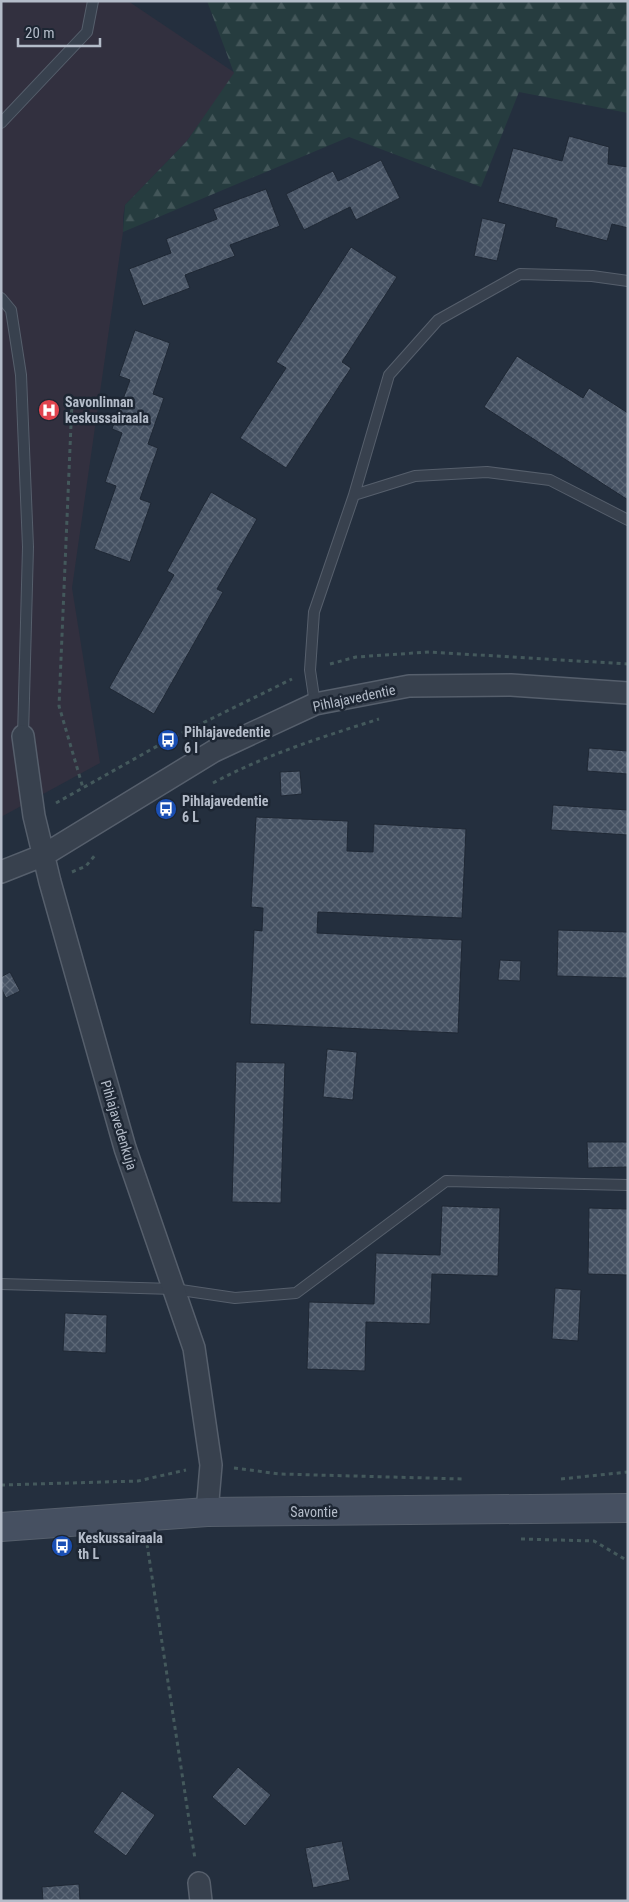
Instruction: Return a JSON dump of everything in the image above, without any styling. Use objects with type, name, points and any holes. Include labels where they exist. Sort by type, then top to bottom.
[{"type":"main road","name":"Savontie","points":[[1,1528],[207,1512],[628,1508]]},
{"type":"street","name":"Pihlajavedentie","points":[[1,872],[44,855],[214,751],[315,704],[409,686],[511,685],[628,693]]},
{"type":"street","name":"Pihlajavedenkuja","points":[[23,736],[34,816],[50,882],[125,1148],[194,1348],[211,1464],[207,1512]]},
{"type":"lane","points":[[1,123],[87,32],[93,1]]},
{"type":"lane","points":[[315,704],[310,670],[314,612],[354,495],[389,375],[438,320],[520,274],[592,276],[628,281]]},
{"type":"lane","points":[[1,298],[11,310],[21,375],[28,547],[23,736]]},
{"type":"lane","points":[[354,495],[415,476],[487,472],[550,480],[628,520]]},
{"type":"lane","points":[[1,1284],[174,1289],[235,1298],[296,1293],[446,1181],[628,1185]]},
{"type":"path","points":[[72,401],[59,706],[83,788]]},
{"type":"path","points":[[210,785],[236,771],[316,738],[380,719]]},
{"type":"path","points":[[50,882],[86,866],[102,849]]},
{"type":"path","points":[[1,1485],[138,1481],[211,1464],[280,1474],[466,1479]]},
{"type":"path","points":[[553,1480],[628,1472]]},
{"type":"path","points":[[146,1536],[200,1892]]},
{"type":"shaded area","name":"Savonlinnan keskussairaala","points":[[1,1],[128,1],[235,73],[187,141],[125,205],[123,232],[72,588],[100,763],[1,817]]},
{"type":"green space","points":[[207,1],[628,1],[628,113],[519,92],[481,187],[349,137],[123,232],[125,205],[187,141],[234,73]]},
{"type":"building","points":[[569,136],[609,147],[608,164],[628,167],[628,228],[612,224],[607,241],[555,227],[557,219],[498,202],[513,148],[562,161]]},
{"type":"building","points":[[381,160],[400,198],[356,220],[350,207],[304,230],[286,194],[333,171],[338,181]]},
{"type":"building","points":[[266,189],[280,226],[230,245],[235,256],[185,275],[190,288],[143,306],[129,269],[171,253],[166,239],[217,219],[213,209]]},
{"type":"building","points":[[482,218],[506,224],[497,261],[474,256]]},
{"type":"building","points":[[351,247],[397,277],[342,362],[351,368],[286,468],[240,438],[286,368],[276,362]]},
{"type":"building","points":[[135,330],[170,343],[153,394],[164,398],[148,444],[158,448],[140,499],[151,503],[130,562],[94,549],[116,486],[105,482],[122,433],[112,429],[130,380],[119,376]]},
{"type":"building","points":[[517,356],[583,398],[589,388],[628,413],[628,500],[484,407]]},
{"type":"building","points":[[211,492],[257,519],[217,589],[223,592],[154,714],[109,688],[174,575],[167,571]]},
{"type":"building","points":[[589,748],[628,751],[628,774],[587,771]]},
{"type":"building","points":[[300,771],[302,794],[281,796],[280,772]]},
{"type":"building","points":[[553,805],[628,810],[628,835],[551,830]]},
{"type":"building","points":[[256,817],[348,821],[347,851],[373,852],[374,824],[466,829],[462,918],[318,912],[317,933],[462,940],[458,1033],[250,1024],[254,930],[262,931],[263,908],[251,907]]},
{"type":"building","points":[[558,930],[628,932],[628,978],[557,976]]},
{"type":"building","points":[[500,960],[521,961],[520,981],[498,980]]},
{"type":"building","points":[[10,972],[20,991],[6,998],[1,988],[1,977]]},
{"type":"building","points":[[327,1049],[357,1052],[353,1100],[323,1097]]},
{"type":"building","points":[[236,1062],[285,1063],[281,1203],[232,1202]]},
{"type":"building","points":[[587,1142],[628,1142],[628,1167],[588,1168]]},
{"type":"building","points":[[442,1206],[500,1208],[498,1276],[432,1274],[430,1324],[366,1322],[365,1371],[307,1369],[309,1302],[374,1304],[376,1253],[440,1255]]},
{"type":"building","points":[[589,1208],[628,1209],[628,1275],[588,1274]]},
{"type":"building","points":[[555,1288],[581,1290],[578,1341],[552,1339]]},
{"type":"building","points":[[65,1313],[107,1315],[106,1353],[63,1351]]},
{"type":"building","points":[[238,1767],[271,1795],[245,1826],[212,1797]]},
{"type":"building","points":[[122,1791],[155,1815],[126,1856],[93,1832]]},
{"type":"building","points":[[342,1841],[350,1880],[313,1888],[305,1848]]},
{"type":"building","points":[[79,1884],[80,1901],[43,1901],[42,1887]]},
{"type":"place","name":"Savonlinnan keskussairaala","points":[[49,410]]},
{"type":"place","name":"Pihlajavedentie 6 I","points":[[168,740]]},
{"type":"place","name":"Pihlajavedentie 6 L","points":[[166,809]]},
{"type":"place","name":"Keskussairaala th L","points":[[62,1546]]}]
